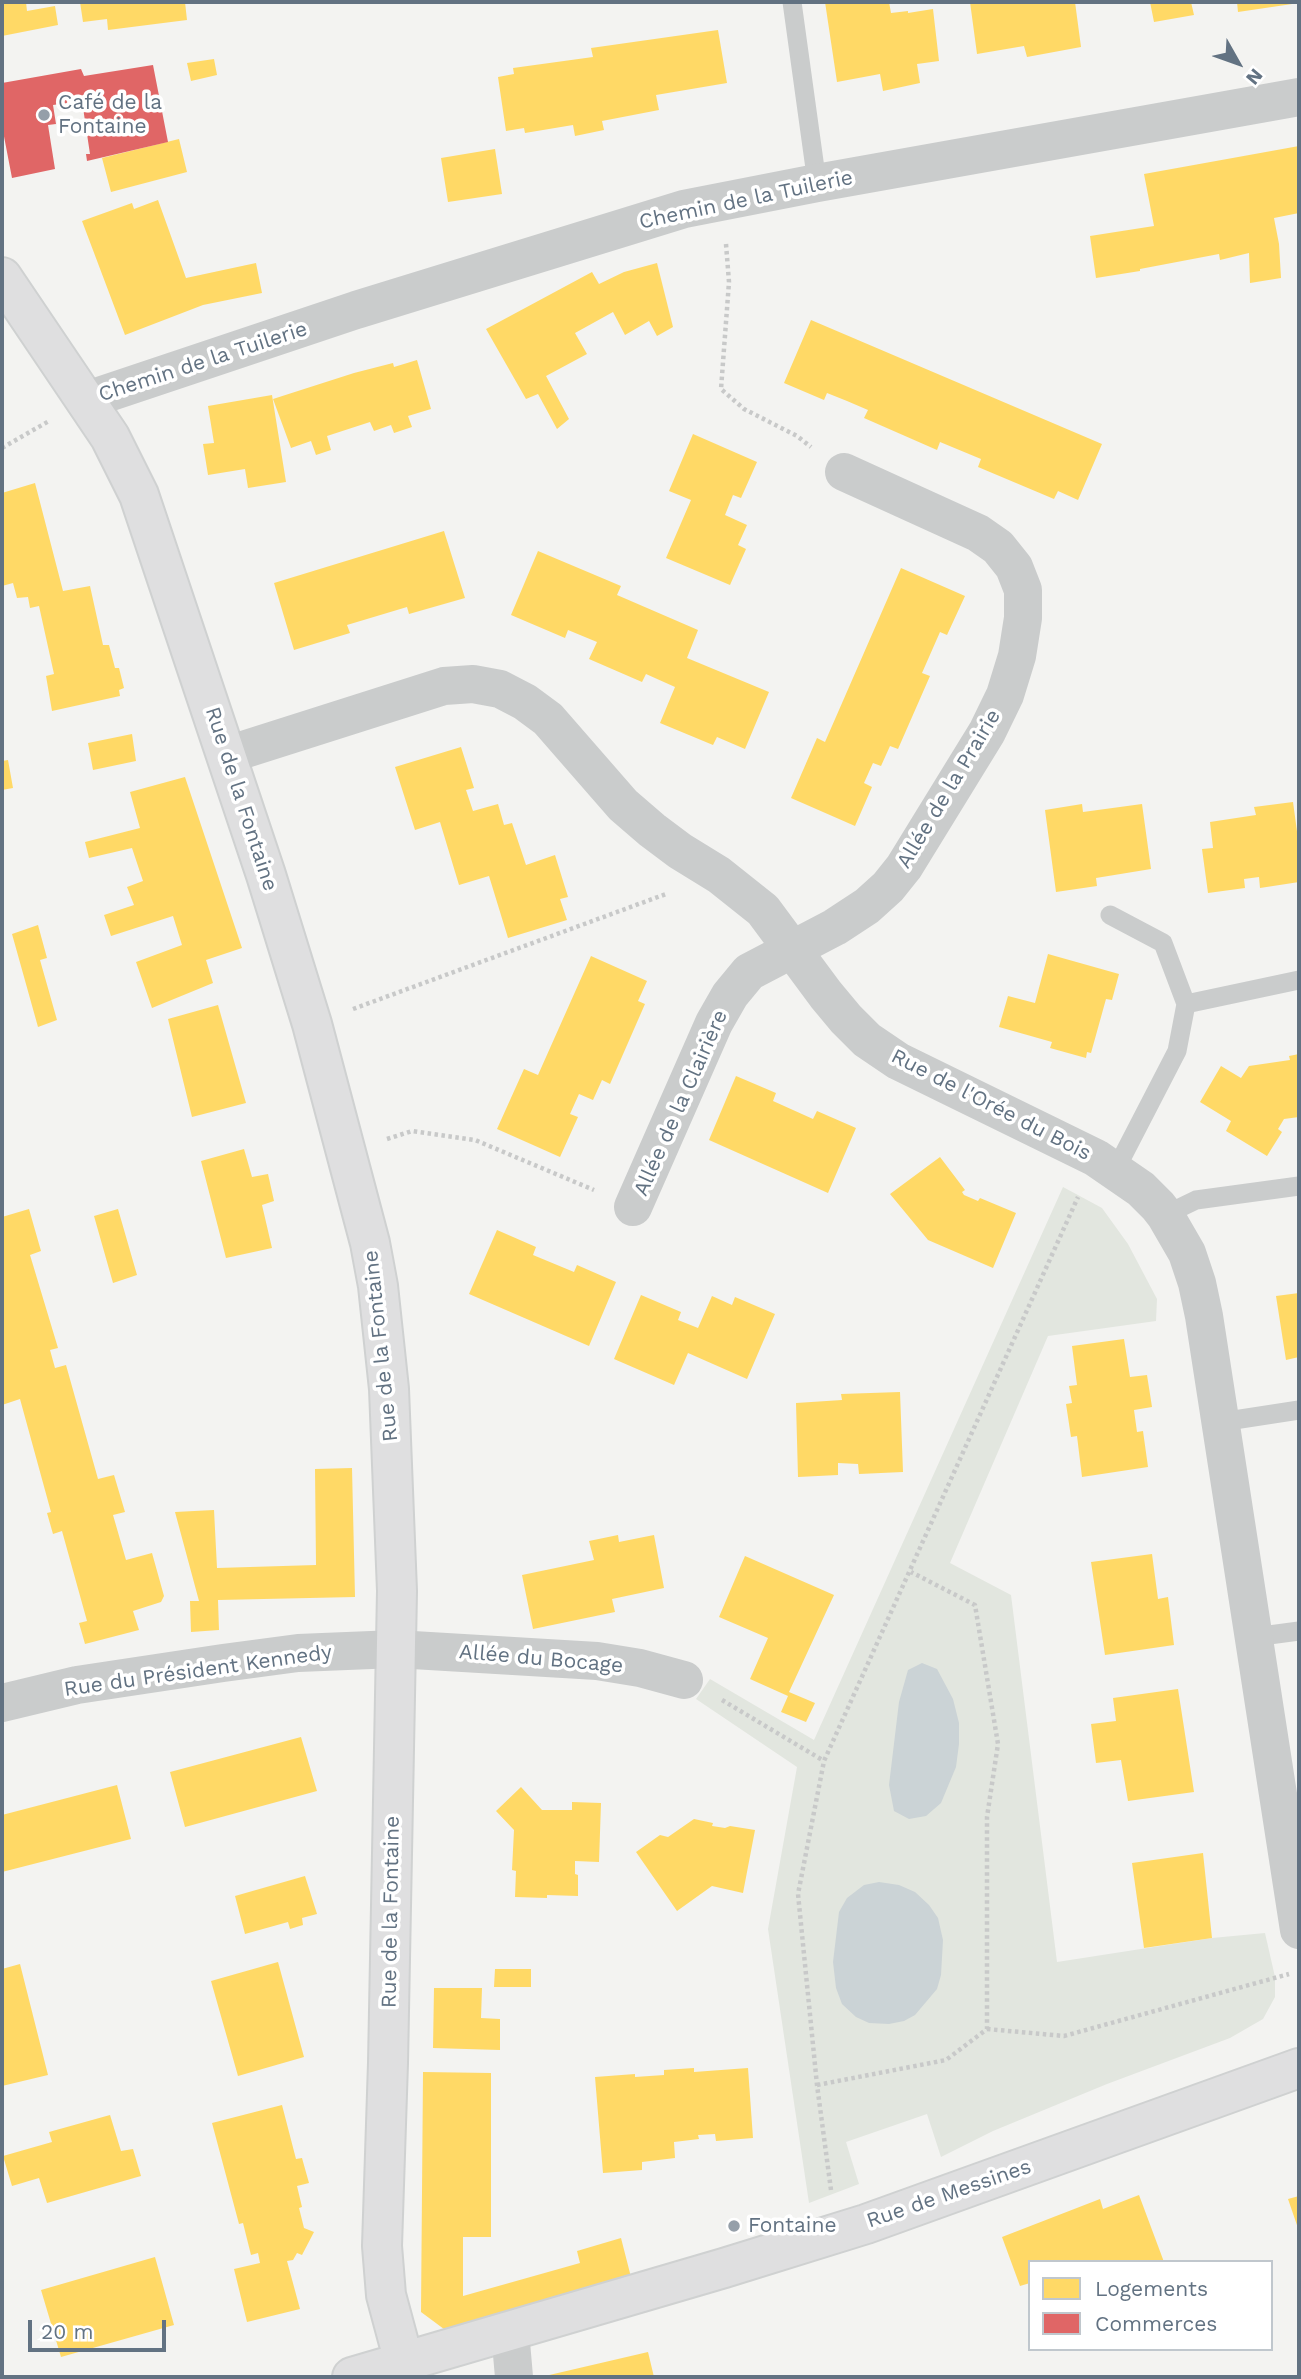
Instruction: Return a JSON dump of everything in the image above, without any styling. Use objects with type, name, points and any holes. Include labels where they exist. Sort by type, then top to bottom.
[{"type":"street","name":"Chemin de la Tuilerie","points":[[87,400],[356,310],[672,212],[817,183],[1299,97]]},
{"type":"street","name":"Rue de la Fontaine","points":[[2,277],[87,400],[110,437],[139,495],[227,755],[312,1024],[376,1275],[389,1389],[396,1515],[389,2035],[382,2246],[386,2295],[404,2362]]},
{"type":"street","name":"Allée de la Prairie","points":[[793,948],[835,927],[867,906],[904,867],[987,732],[1005,695],[1017,656],[1023,618],[1023,590],[1014,567],[998,547],[978,533],[844,472]]},
{"type":"street","name":"Rue de l'Orée du Bois","points":[[227,755],[444,685],[473,684],[500,689],[525,702],[548,719],[623,805],[652,830],[680,851],[719,874],[763,910],[833,1003],[867,1040],[898,1061],[1105,1164],[1141,1189],[1165,1214],[1187,1253],[1197,1283],[1254,1637],[1294,1860],[1299,1930]]},
{"type":"street","name":"Allée de la Clairière","points":[[633,1207],[714,1023],[730,996],[749,972],[793,948]]},
{"type":"street","name":"Allée du Bocage","points":[[396,1648],[597,1661],[640,1668],[684,1680]]},
{"type":"street","name":"Rue du Président Kennedy","points":[[4,1693],[299,1653],[396,1648]]},
{"type":"street","name":"Rue de Messines","points":[[352,2377],[723,2269],[926,2204],[1299,2068]]},
{"type":"street","points":[[510,2331],[514,2377]]},
{"type":"lane","points":[[792,2],[817,183]]},
{"type":"lane","points":[[1110,915],[1163,943],[1186,1004],[1299,980]]},
{"type":"lane","name":"Rue de l'Orée du Bois","points":[[1105,1164],[1177,1051],[1186,1004]]},
{"type":"lane","points":[[1165,1214],[1196,1200],[1299,1186]]},
{"type":"lane","points":[[1221,1422],[1299,1410]]},
{"type":"lane","points":[[1254,1637],[1299,1631]]},
{"type":"path","points":[[722,201],[729,282],[721,389],[744,409],[797,436],[844,472]]},
{"type":"path","points":[[2,448],[87,400]]},
{"type":"path","points":[[312,1024],[719,874]]},
{"type":"path","points":[[347,1153],[412,1131],[475,1140],[633,1207]]},
{"type":"path","points":[[832,2197],[817,2085],[798,1894],[824,1760],[1105,1164]]},
{"type":"path","points":[[911,1572],[975,1605],[998,1744],[986,1817],[987,2029]]},
{"type":"path","points":[[684,1680],[704,1689],[824,1760]]},
{"type":"path","points":[[817,2085],[946,2060],[987,2029],[1064,2036],[1299,1971]]},
{"type":"shaded area","points":[[1063,1187],[1102,1208],[1128,1244],[1157,1299],[1156,1321],[1048,1336],[950,1563],[1011,1595],[1057,1962],[1212,1938],[1265,1933],[1275,1977],[1275,1997],[1263,2019],[1230,2038],[1107,2084],[993,2131],[941,2157],[927,2114],[846,2142],[859,2184],[809,2203],[768,1929],[797,1767],[696,1699],[710,1679],[814,1740]]},
{"type":"shaded area","points":[[922,1663],[937,1669],[953,1699],[959,1723],[959,1744],[956,1767],[941,1803],[926,1816],[909,1819],[894,1811],[889,1785],[899,1702],[908,1670]]},
{"type":"shaded area","points":[[879,1882],[899,1885],[915,1892],[938,1918],[943,1940],[941,1975],[937,1989],[915,2015],[889,2024],[869,2023],[856,2017],[842,2004],[836,1988],[833,1962],[839,1912],[847,1898],[864,1885]]},
{"type":"building: Logements","points":[[2,2],[26,2],[27,11],[55,6],[58,25],[2,36]]},
{"type":"building: Logements","points":[[80,2],[185,2],[187,20],[108,30],[107,19],[83,22]]},
{"type":"building: Logements","points":[[825,2],[889,2],[891,13],[933,9],[939,61],[917,64],[920,83],[883,91],[880,74],[837,82]]},
{"type":"building: Logements","points":[[970,2],[1075,2],[1081,47],[1027,57],[1024,46],[977,54]]},
{"type":"building: Logements","points":[[1150,2],[1191,2],[1194,15],[1154,22]]},
{"type":"building: Logements","points":[[1237,2],[1299,2],[1299,3],[1238,12]]},
{"type":"building: Logements","points":[[718,30],[727,83],[656,95],[659,110],[602,121],[604,130],[575,136],[573,125],[525,133],[524,128],[506,131],[498,77],[514,74],[513,68],[593,57],[591,48]]},
{"type":"building: Logements","points":[[214,59],[217,75],[191,81],[187,63]]},
{"type":"building: Logements","points":[[179,139],[187,172],[111,192],[102,158]]},
{"type":"building: Logements","points":[[1299,146],[1299,213],[1274,218],[1281,278],[1250,283],[1249,253],[1220,260],[1219,254],[1096,278],[1090,236],[1154,226],[1144,174]]},
{"type":"building: Logements","points":[[495,149],[502,194],[448,202],[441,158]]},
{"type":"building: Logements","points":[[158,200],[186,278],[256,263],[262,293],[203,305],[125,335],[82,221],[132,203],[134,209]]},
{"type":"building: Logements","points":[[657,263],[673,327],[657,336],[649,321],[625,335],[613,312],[575,333],[587,354],[546,376],[569,419],[557,429],[538,394],[526,399],[486,329],[592,272],[599,284],[624,272]]},
{"type":"building: Logements","points":[[811,320],[1102,444],[1078,500],[1058,491],[1054,499],[978,467],[981,459],[940,442],[937,450],[864,418],[868,410],[827,393],[824,400],[784,383]]},
{"type":"building: Logements","points":[[417,360],[431,409],[408,416],[412,427],[394,433],[391,425],[374,431],[370,422],[327,436],[331,450],[316,455],[311,441],[291,448],[273,399],[354,373],[393,363],[394,367]]},
{"type":"building: Logements","points":[[272,395],[286,482],[248,488],[245,469],[208,475],[203,444],[214,443],[208,406]]},
{"type":"building: Logements","points":[[693,434],[757,462],[741,498],[733,495],[725,515],[747,525],[738,545],[746,549],[730,585],[666,558],[691,500],[669,491]]},
{"type":"building: Logements","points":[[35,483],[63,591],[90,586],[103,645],[109,645],[115,668],[119,668],[124,688],[119,690],[120,696],[52,711],[46,676],[54,674],[39,606],[30,608],[28,597],[17,598],[13,583],[2,586],[2,493]]},
{"type":"building: Logements","points":[[444,531],[465,598],[409,614],[407,607],[347,625],[350,633],[294,650],[274,583]]},
{"type":"building: Logements","points":[[538,551],[621,586],[617,595],[698,630],[687,658],[769,692],[745,749],[717,737],[713,745],[660,723],[675,687],[646,674],[642,682],[589,659],[597,642],[568,630],[565,638],[511,615]]},
{"type":"building: Logements","points":[[901,568],[965,596],[947,635],[940,632],[922,673],[930,676],[898,749],[890,746],[881,766],[873,763],[864,783],[872,787],[855,826],[791,798],[817,738],[825,742]]},
{"type":"building: Logements","points":[[132,734],[136,761],[93,770],[88,743]]},
{"type":"building: Logements","points":[[461,747],[474,788],[466,790],[473,811],[498,804],[504,825],[512,823],[526,865],[555,855],[568,897],[560,899],[567,920],[508,938],[489,876],[459,885],[440,822],[415,830],[395,767]]},
{"type":"building: Logements","points":[[8,760],[13,788],[2,790],[2,761]]},
{"type":"building: Logements","points":[[185,777],[242,948],[206,960],[213,983],[152,1008],[136,962],[182,945],[173,916],[111,936],[104,915],[134,905],[127,887],[143,881],[132,848],[89,858],[85,842],[140,828],[130,792]]},
{"type":"building: Logements","points":[[1293,802],[1299,846],[1299,882],[1260,888],[1259,877],[1244,879],[1245,888],[1208,893],[1202,849],[1213,848],[1210,822],[1256,815],[1254,807]]},
{"type":"building: Logements","points":[[1082,804],[1083,812],[1142,804],[1151,869],[1096,878],[1097,886],[1056,892],[1045,810]]},
{"type":"building: Logements","points":[[38,925],[47,958],[40,960],[57,1020],[38,1027],[12,934]]},
{"type":"building: Logements","points":[[1048,954],[1119,974],[1112,1000],[1106,999],[1091,1053],[1087,1052],[1086,1058],[1050,1048],[1052,1042],[999,1027],[1008,996],[1035,1003]]},
{"type":"building: Logements","points":[[591,956],[647,981],[638,1001],[645,1004],[610,1084],[602,1080],[593,1100],[579,1094],[570,1114],[578,1117],[560,1157],[497,1129],[524,1069],[538,1075]]},
{"type":"building: Logements","points":[[218,1005],[246,1103],[192,1117],[168,1019]]},
{"type":"building: Logements","points":[[1299,1054],[1299,1117],[1284,1119],[1278,1129],[1282,1132],[1267,1156],[1226,1131],[1231,1121],[1200,1102],[1221,1066],[1241,1078],[1249,1066],[1290,1060],[1289,1056]]},
{"type":"building: Logements","points":[[736,1076],[776,1093],[773,1101],[813,1119],[817,1111],[856,1128],[828,1193],[709,1140]]},
{"type":"building: Logements","points":[[244,1149],[252,1177],[268,1174],[274,1201],[262,1205],[272,1248],[226,1258],[201,1161]]},
{"type":"building: Logements","points":[[940,1157],[965,1190],[962,1192],[964,1195],[978,1201],[980,1198],[1016,1213],[993,1268],[928,1240],[890,1194]]},
{"type":"building: Logements","points":[[29,1209],[41,1251],[30,1255],[58,1348],[50,1350],[55,1368],[66,1365],[98,1479],[114,1475],[125,1512],[113,1515],[126,1560],[152,1553],[164,1596],[161,1602],[133,1611],[139,1630],[85,1644],[79,1623],[87,1621],[62,1531],[53,1534],[47,1513],[51,1512],[20,1399],[2,1405],[2,1217]]},
{"type":"building: Logements","points":[[118,1209],[137,1275],[113,1283],[94,1216]]},
{"type":"building: Logements","points":[[497,1230],[536,1247],[533,1255],[574,1272],[577,1265],[616,1282],[589,1346],[469,1294]]},
{"type":"building: Logements","points":[[1299,1293],[1299,1357],[1286,1360],[1276,1296]]},
{"type":"building: Logements","points":[[641,1295],[681,1312],[678,1320],[698,1328],[712,1296],[732,1305],[735,1297],[775,1314],[747,1379],[688,1353],[674,1385],[614,1359]]},
{"type":"building: Logements","points":[[1124,1339],[1130,1377],[1147,1375],[1152,1407],[1134,1410],[1137,1432],[1143,1431],[1148,1467],[1082,1477],[1077,1436],[1071,1437],[1066,1404],[1072,1403],[1069,1386],[1077,1385],[1072,1346]]},
{"type":"building: Logements","points":[[900,1392],[903,1472],[859,1474],[858,1464],[838,1463],[838,1475],[798,1477],[796,1403],[842,1400],[841,1394]]},
{"type":"building: Logements","points":[[352,1468],[355,1597],[218,1600],[219,1630],[191,1632],[190,1601],[199,1601],[175,1512],[214,1510],[217,1568],[316,1565],[315,1469]]},
{"type":"building: Logements","points":[[618,1535],[619,1542],[654,1535],[664,1588],[612,1599],[615,1612],[533,1629],[522,1575],[594,1560],[589,1541]]},
{"type":"building: Logements","points":[[1152,1554],[1158,1599],[1168,1597],[1174,1645],[1105,1655],[1091,1562]]},
{"type":"building: Logements","points":[[745,1556],[834,1595],[789,1692],[815,1703],[806,1722],[781,1712],[788,1696],[750,1679],[768,1638],[719,1617]]},
{"type":"building: Logements","points":[[1178,1689],[1194,1792],[1128,1801],[1121,1760],[1096,1763],[1091,1724],[1116,1721],[1113,1698]]},
{"type":"building: Logements","points":[[301,1737],[317,1791],[185,1827],[170,1772]]},
{"type":"building: Logements","points":[[117,1785],[131,1839],[2,1872],[2,1815]]},
{"type":"building: Logements","points":[[521,1787],[542,1810],[572,1810],[572,1802],[601,1803],[599,1862],[575,1861],[578,1896],[515,1897],[516,1871],[512,1870],[514,1830],[496,1811]]},
{"type":"building: Logements","points":[[694,1819],[713,1823],[712,1826],[755,1830],[743,1893],[712,1886],[677,1911],[636,1852],[660,1835],[668,1837]]},
{"type":"building: Logements","points":[[1203,1853],[1212,1938],[1144,1948],[1132,1863]]},
{"type":"building: Logements","points":[[305,1876],[317,1914],[302,1918],[303,1925],[290,1929],[288,1922],[245,1934],[235,1896]]},
{"type":"building: Logements","points":[[278,1962],[304,2057],[238,2076],[211,1981]]},
{"type":"building: Logements","points":[[20,1964],[48,2075],[2,2086],[2,1969]]},
{"type":"building: Logements","points":[[495,1969],[531,1969],[531,1987],[494,1987]]},
{"type":"building: Logements","points":[[434,1988],[482,1988],[481,2018],[500,2019],[500,2050],[433,2048]]},
{"type":"building: Logements","points":[[694,2068],[694,2072],[748,2068],[753,2138],[716,2141],[715,2134],[698,2135],[699,2139],[674,2142],[675,2158],[642,2162],[642,2170],[603,2173],[595,2077],[664,2075],[664,2070]]},
{"type":"building: Logements","points":[[423,2072],[491,2073],[491,2237],[463,2237],[463,2296],[580,2263],[577,2251],[621,2238],[632,2281],[452,2335],[421,2312]]},
{"type":"building: Logements","points":[[282,2105],[296,2159],[302,2158],[309,2183],[297,2186],[304,2228],[314,2232],[302,2255],[297,2253],[293,2260],[287,2261],[300,2309],[247,2322],[234,2269],[260,2263],[258,2253],[251,2255],[243,2223],[239,2224],[212,2123]]},
{"type":"building: Logements","points":[[110,2115],[121,2151],[133,2149],[141,2176],[47,2203],[39,2178],[12,2186],[3,2156],[52,2142],[49,2132]]},
{"type":"building: Logements","points":[[1139,2195],[1163,2260],[1028,2260],[1028,2284],[1020,2286],[1002,2237],[1100,2199],[1103,2209]]},
{"type":"building: Logements","points":[[1299,2196],[1299,2231],[1288,2199]]},
{"type":"building: Logements","points":[[155,2257],[174,2325],[61,2357],[41,2290]]},
{"type":"building: Logements","points":[[648,2352],[654,2377],[545,2376]]},
{"type":"building: Commerces","points":[[153,65],[168,142],[87,161],[86,154],[90,154],[82,101],[53,105],[56,124],[48,125],[55,169],[12,178],[2,126],[2,83],[81,69],[84,76]]},
{"type":"place","name":"Café de la Fontaine","points":[[44,115]]},
{"type":"place","name":"Fontaine","points":[[734,2226]]}]
